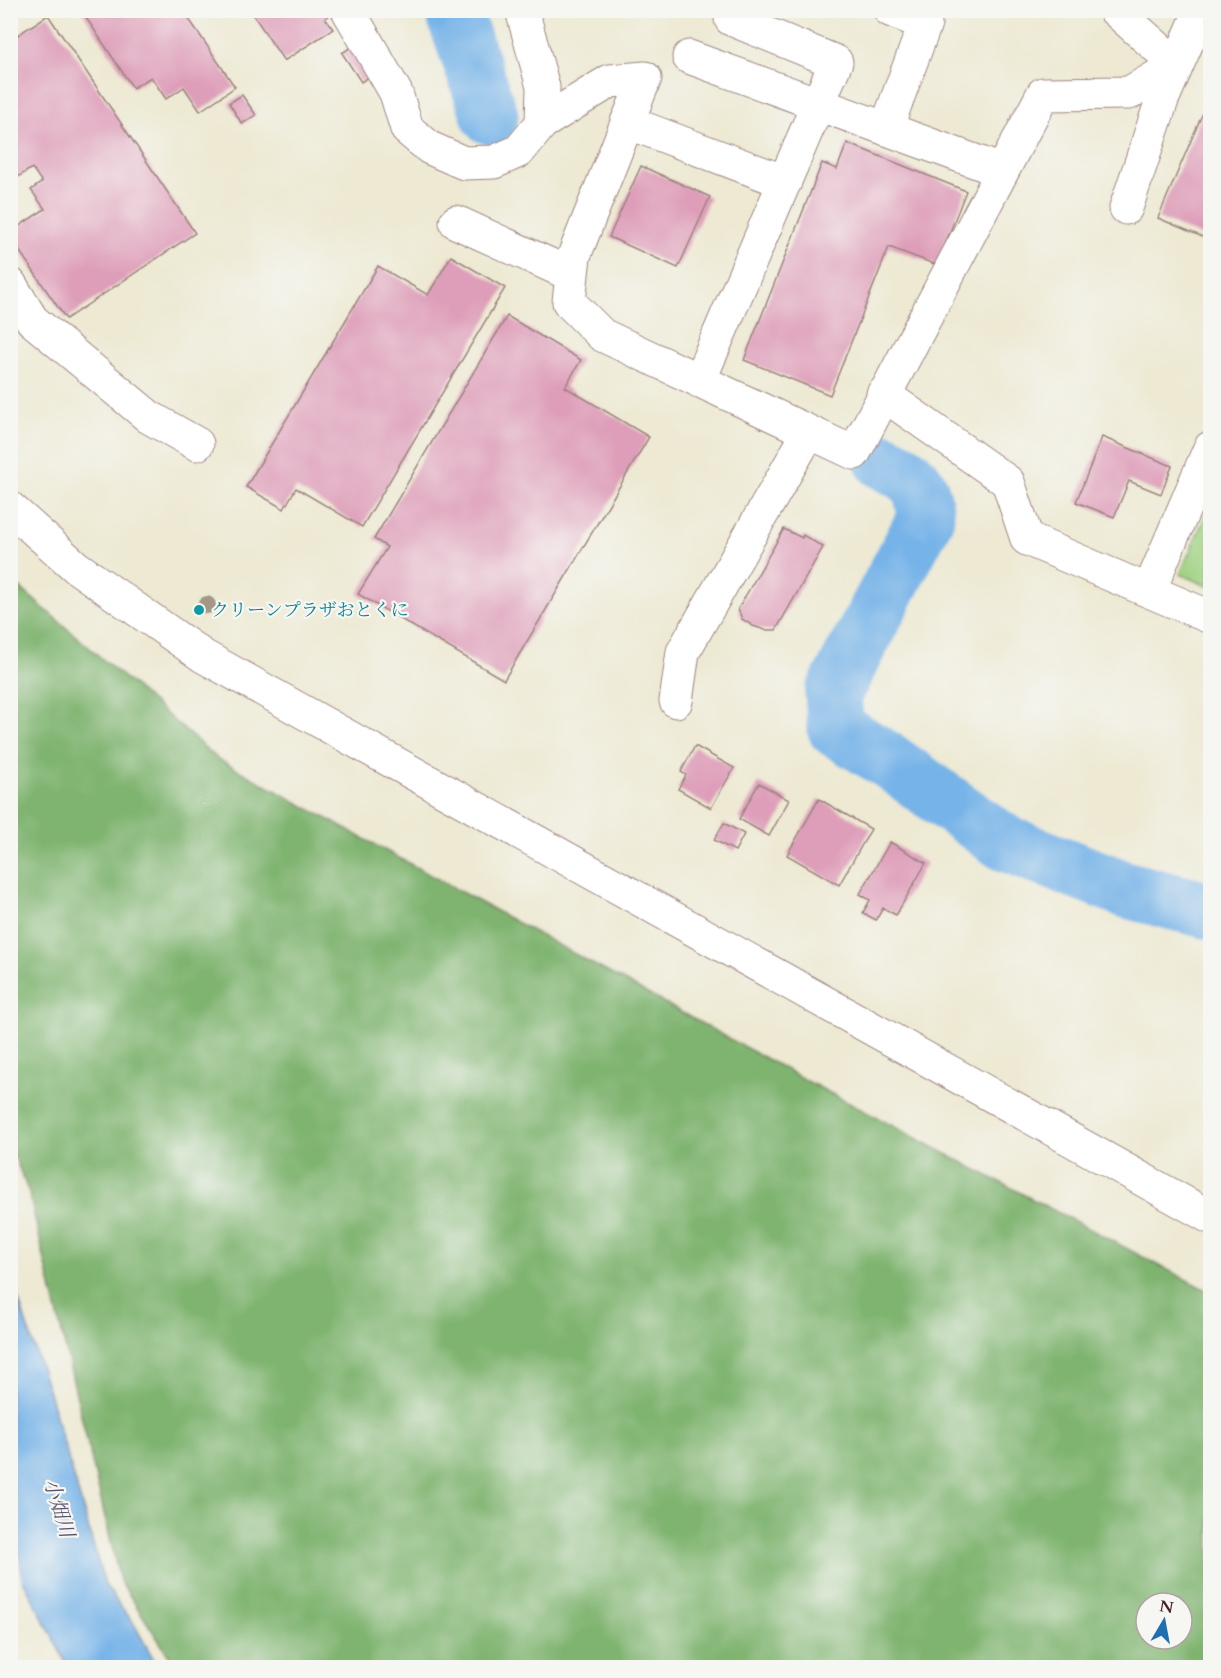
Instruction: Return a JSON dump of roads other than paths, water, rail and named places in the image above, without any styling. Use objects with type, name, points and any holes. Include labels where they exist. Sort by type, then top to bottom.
[{"type":"street","points":[[348,10],[396,93],[407,129],[430,148],[464,163],[494,162],[519,151],[542,123],[610,81],[645,78],[574,256],[569,302],[602,335],[854,453],[883,394],[1043,94],[1129,93],[1177,65]]},
{"type":"street","points":[[522,10],[543,87],[542,123]]},
{"type":"street","points":[[886,129],[925,24],[890,10]]},
{"type":"street","points":[[1115,10],[1177,65]]},
{"type":"street","points":[[1126,208],[1162,100],[1201,10]]},
{"type":"street","points":[[699,381],[836,62],[731,19]]},
{"type":"street","points":[[689,57],[1002,171]]},
{"type":"street","points":[[627,122],[784,182]]},
{"type":"street","points":[[456,222],[572,275]]},
{"type":"street","points":[[10,284],[32,320],[149,417],[197,444]]},
{"type":"street","points":[[883,394],[1008,482],[1027,539],[1210,617]]},
{"type":"street","points":[[676,701],[683,652],[809,432]]},
{"type":"street","points":[[1149,591],[1210,448]]},
{"type":"street","points":[[10,508],[76,567],[203,656],[1210,1217]]},
{"type":"water","name":"小畑川","points":[[10,1274],[49,1392],[105,1585],[134,1624],[158,1667],[68,1667],[22,1578],[10,1464]]},
{"type":"waterway","points":[[453,10],[490,116]]},
{"type":"waterway","points":[[883,461],[915,481],[922,495],[926,517],[833,694],[836,729],[889,761],[1005,843],[1127,890],[1210,911]]},
{"type":"place","name":"クリーンプラザおとくに","points":[[199,610]]}]
